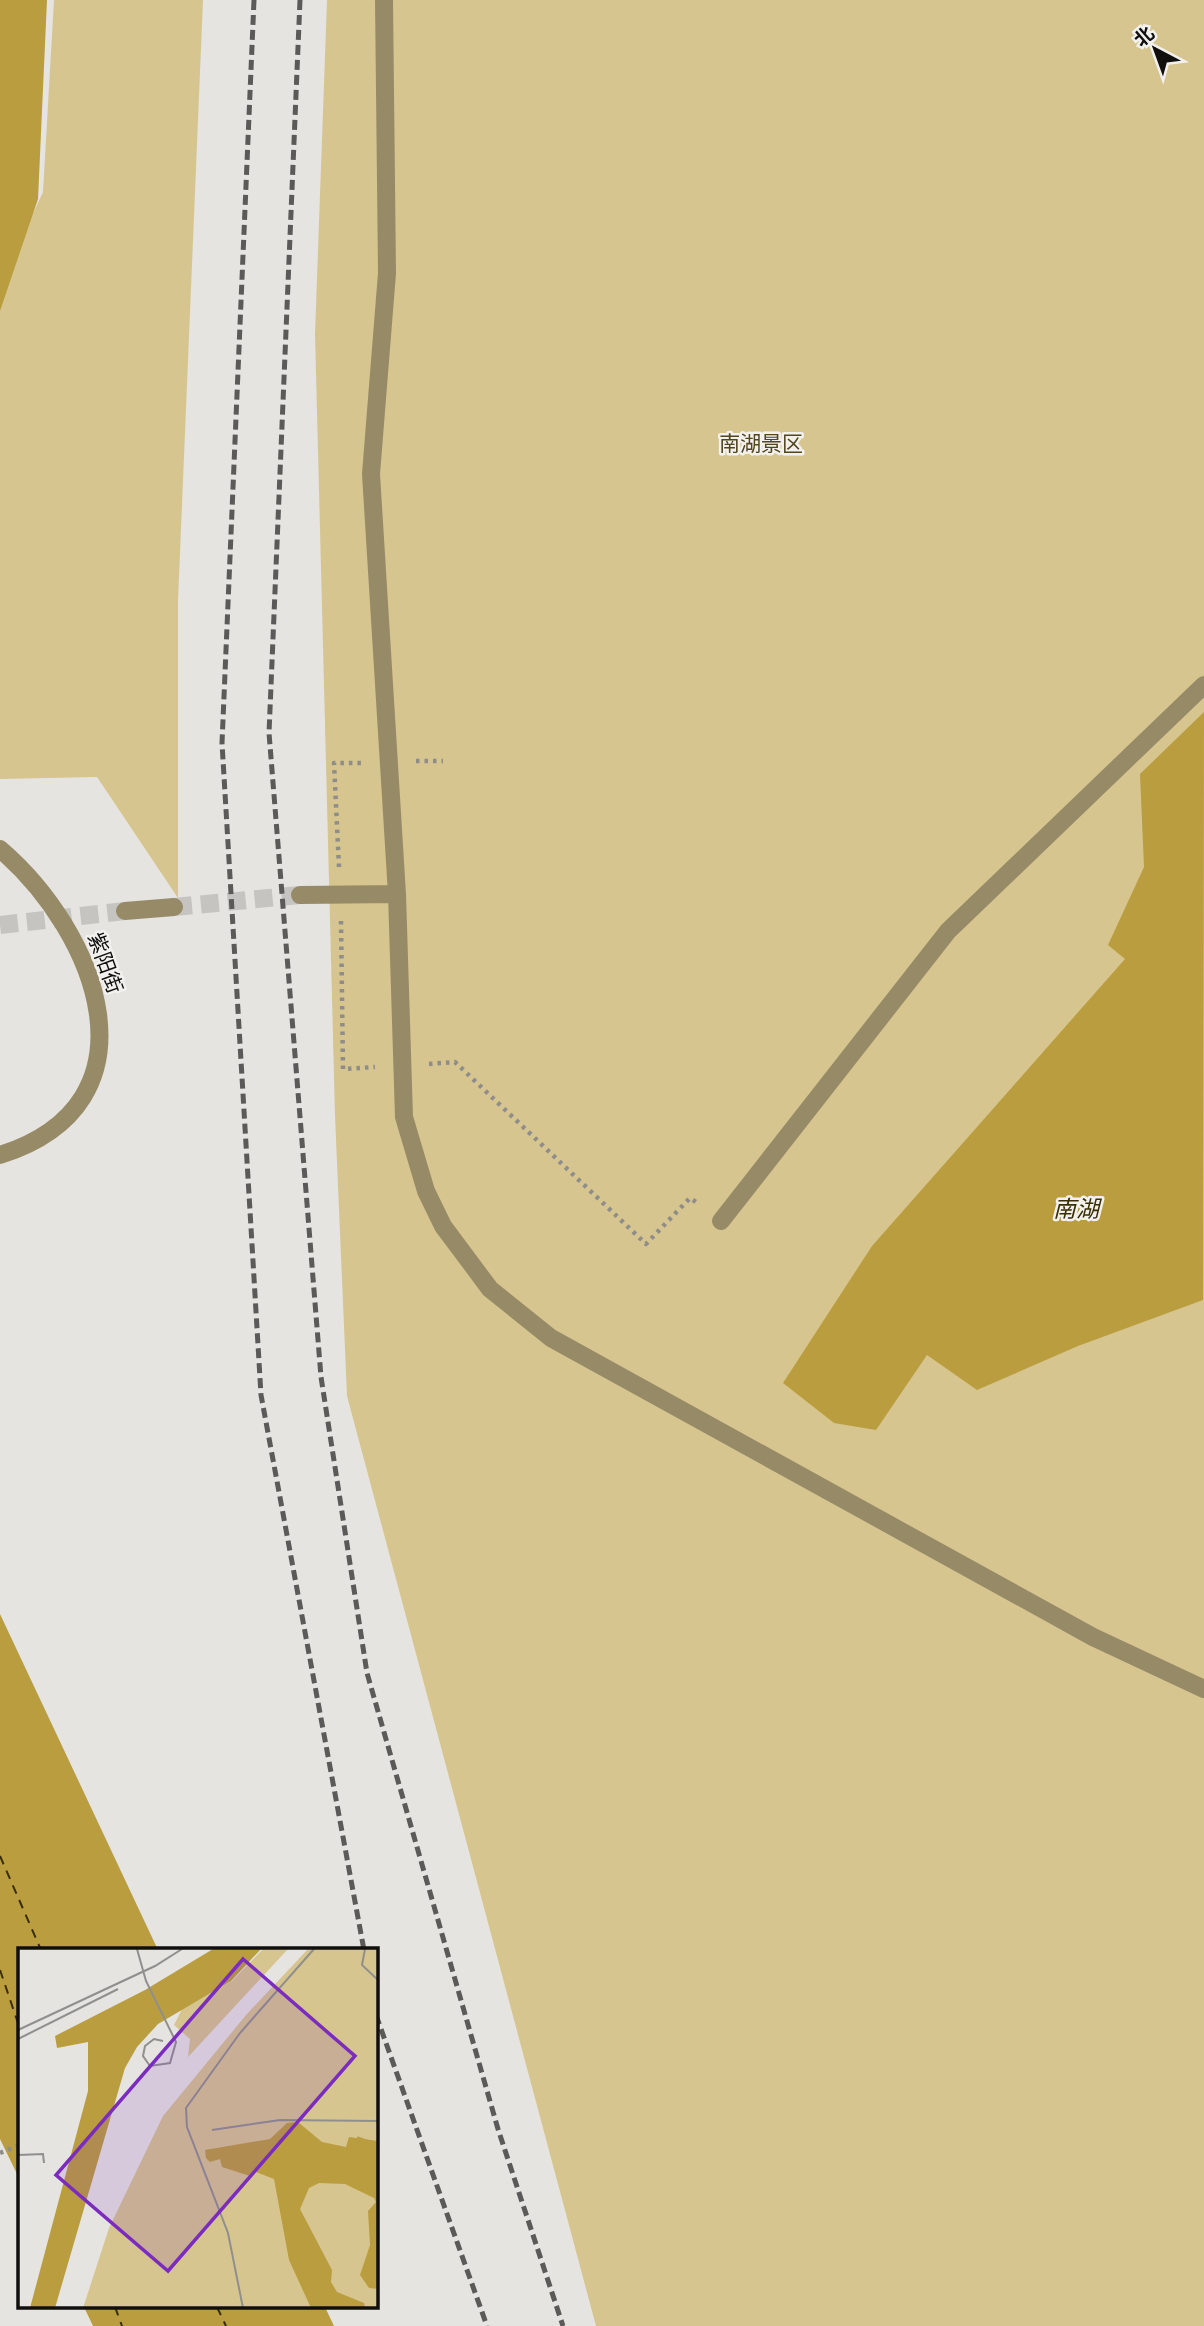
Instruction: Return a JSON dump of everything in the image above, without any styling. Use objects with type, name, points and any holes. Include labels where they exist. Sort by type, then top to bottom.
[{"type":"street","points":[[384,0],[387,272],[371,474],[397,894],[404,1116],[413,1155],[426,1191],[443,1226],[490,1289],[551,1338],[1093,1637],[1204,1689]]},
{"type":"street","points":[[721,1221],[948,931],[1204,685]]},
{"type":"street","name":"紫阳街","points":[[0,849],[29,874],[58,910],[76,943],[98,1003],[100,1032],[95,1070],[82,1098],[57,1128],[28,1146],[0,1155]]},
{"type":"street","points":[[300,895],[397,894]]},
{"type":"street","name":"紫阳街","points":[[125,911],[174,907]]},
{"type":"path","points":[[402,762],[443,761]]},
{"type":"path","points":[[375,762],[334,764],[340,895],[343,1069],[381,1067]]},
{"type":"path","points":[[418,1064],[455,1062],[481,1090],[646,1244],[690,1198],[721,1221]]},
{"type":"path","points":[[0,2154],[18,2145]]},
{"type":"green space","points":[[54,0],[203,0],[178,601],[178,898],[97,777],[0,779],[0,284],[43,192]]},
{"type":"green space","name":"南湖景区","points":[[327,0],[1204,0],[1204,2326],[596,2326],[347,1396],[335,1116],[315,334]]},
{"type":"water","points":[[0,0],[47,0],[38,199],[0,311]]},
{"type":"water","name":"南湖","points":[[1204,712],[1203,1300],[1078,1346],[977,1390],[927,1355],[876,1430],[834,1423],[783,1383],[872,1246],[1125,959],[1108,945],[1144,867],[1140,774]]},
{"type":"water","points":[[0,1614],[157,1948],[18,1948],[18,2176],[0,2139]]},
{"type":"water","points":[[84,2308],[325,2308],[334,2326],[93,2326]]},
{"type":"ferry route","points":[[0,1856],[40,1948]]},
{"type":"ferry route","points":[[0,1970],[18,2023]]},
{"type":"ferry route","points":[[115,2308],[122,2326]]},
{"type":"ferry route","points":[[217,2308],[226,2326]]},
{"type":"tunnel","points":[[174,907],[300,895]]},
{"type":"tunnel","points":[[0,925],[125,911]]},
{"type":"railway","points":[[254,0],[222,743],[261,1395],[364,1948]]},
{"type":"railway","points":[[300,0],[269,733],[321,1377],[367,1673],[498,2129],[563,2326]]},
{"type":"railway","points":[[378,2021],[487,2326]]}]
